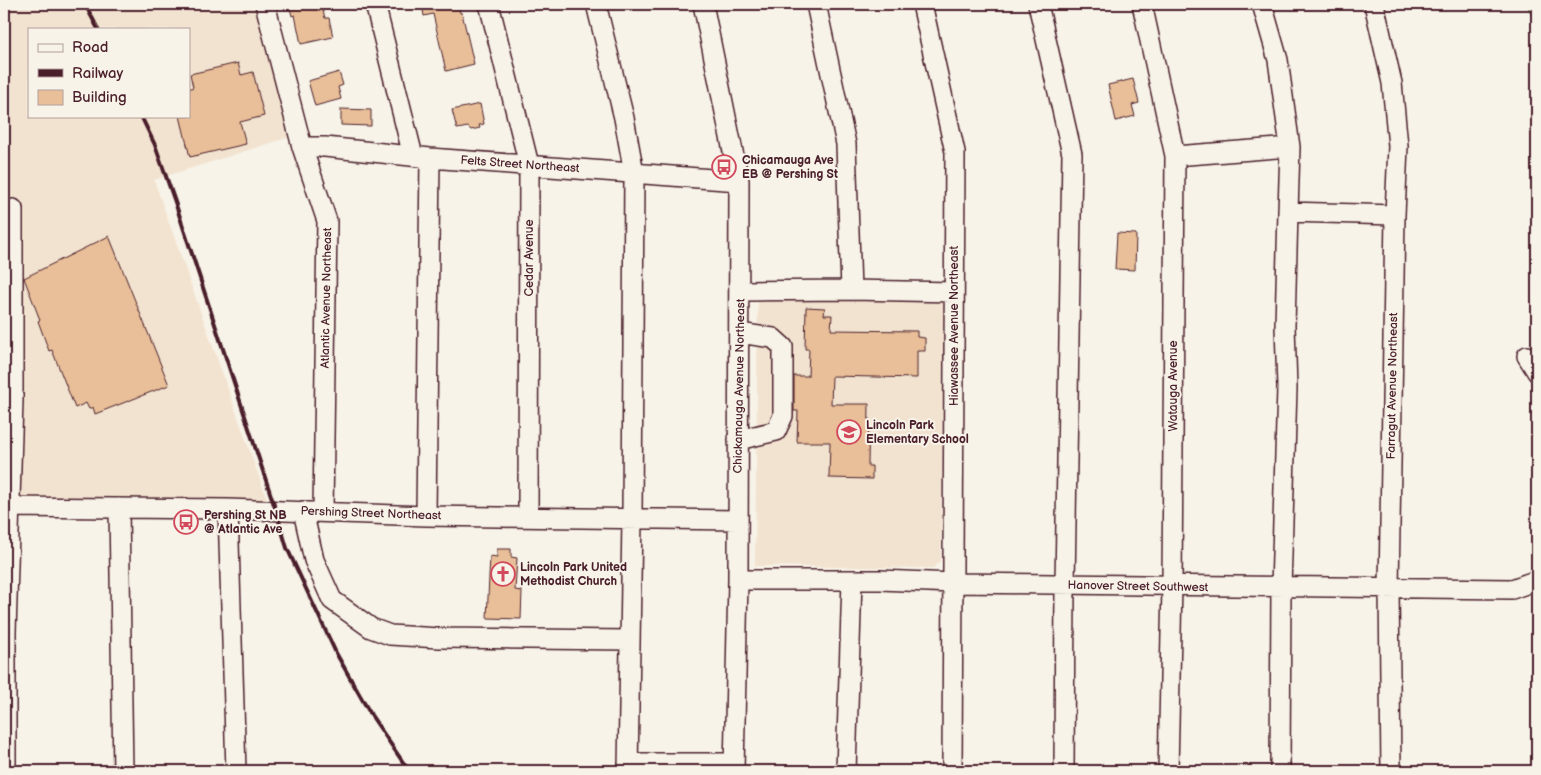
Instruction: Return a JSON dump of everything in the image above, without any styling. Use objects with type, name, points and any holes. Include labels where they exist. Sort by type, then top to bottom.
[{"type":"street","name":"Atlantic Avenue Northeast","points":[[265,4],[302,147],[327,221],[324,512]]},
{"type":"street","points":[[374,4],[422,157],[426,516]]},
{"type":"street","name":"Cedar Avenue","points":[[489,4],[529,165],[528,516]]},
{"type":"street","points":[[596,4],[624,118],[634,174],[628,767],[734,767]]},
{"type":"street","name":"Chickamauga Avenue Northeast","points":[[703,4],[739,181],[738,580],[734,767]]},
{"type":"street","points":[[816,4],[846,144],[850,290]]},
{"type":"street","name":"Hiawassee Avenue Northeast","points":[[922,4],[955,152],[952,771]]},
{"type":"street","points":[[1038,4],[1072,154],[1064,771]]},
{"type":"street","name":"Watauga Avenue","points":[[1142,4],[1175,156],[1172,586],[1168,771]]},
{"type":"street","points":[[1262,4],[1278,60],[1290,148],[1285,326],[1287,388],[1281,588],[1280,771]]},
{"type":"street","name":"Farragut Avenue Northeast","points":[[1374,4],[1392,83],[1398,146],[1395,215],[1389,588],[1391,771]]},
{"type":"street","name":"Felts Street Northeast","points":[[302,147],[325,147],[422,157],[739,181]]},
{"type":"street","points":[[1175,156],[1290,148]]},
{"type":"street","points":[[6,771],[8,400],[13,209]]},
{"type":"street","points":[[1288,212],[1395,215]]},
{"type":"street","points":[[740,291],[850,290],[954,292]]},
{"type":"street","points":[[738,440],[776,432],[783,416],[783,347],[773,338],[739,333]]},
{"type":"street","points":[[1527,356],[1537,372]]},
{"type":"street","name":"Pershing Street Northeast","points":[[7,507],[228,509],[426,516],[738,520]]},
{"type":"street","points":[[119,508],[123,771]]},
{"type":"street","points":[[228,509],[236,771]]},
{"type":"street","points":[[302,511],[314,560],[332,600],[371,628],[390,634],[438,638],[630,640]]},
{"type":"street","name":"Hanover Street Southwest","points":[[738,580],[852,580],[1281,588],[1512,589],[1537,580]]},
{"type":"street","points":[[846,771],[852,580]]},
{"type":"shaded area","points":[[4,4],[260,4],[293,136],[154,180],[269,505],[16,498],[4,211]]},
{"type":"shaded area","name":"Lincoln Park Elementary School","points":[[758,296],[938,298],[944,305],[941,560],[933,568],[755,566]]},
{"type":"green space","points":[[1527,4],[1537,4],[1537,30]]},
{"type":"green space","points":[[1537,633],[1537,671],[1532,647]]},
{"type":"building","points":[[289,4],[321,4],[325,18],[329,18],[333,37],[301,44],[295,15],[292,16]]},
{"type":"building","points":[[422,4],[458,4],[460,13],[462,13],[474,64],[446,71],[433,14],[424,16]]},
{"type":"building","points":[[238,63],[241,75],[253,72],[264,116],[240,122],[246,144],[190,157],[180,118],[190,118],[190,88],[193,87],[190,74]]},
{"type":"building","points":[[339,72],[343,85],[338,87],[341,99],[315,106],[308,81]]},
{"type":"building","points":[[1133,79],[1139,103],[1132,105],[1135,116],[1116,121],[1108,85]]},
{"type":"building","points":[[480,104],[484,124],[479,125],[480,128],[471,130],[468,127],[457,129],[452,110]]},
{"type":"building","points":[[341,109],[371,110],[371,126],[341,125]]},
{"type":"building","points":[[1117,233],[1136,234],[1135,270],[1115,269]]},
{"type":"building","points":[[109,236],[169,385],[95,414],[93,407],[89,409],[86,403],[75,408],[52,350],[49,351],[38,321],[40,320],[24,278]]},
{"type":"building","name":"Lincoln Park Elementary School","points":[[806,307],[825,308],[824,315],[832,315],[831,330],[917,331],[917,337],[925,338],[925,351],[917,351],[917,378],[832,376],[831,404],[869,404],[868,466],[872,466],[872,479],[829,478],[830,442],[797,442],[798,411],[794,411],[794,376],[808,376],[809,349],[805,349]]},
{"type":"building","name":"Lincoln Park United Methodist Church","points":[[497,549],[511,549],[511,557],[517,558],[515,590],[522,591],[521,619],[487,618],[490,556],[497,557]]},
{"type":"railway","points":[[85,4],[97,28]]},
{"type":"railway","points":[[142,118],[155,145],[175,202],[287,548],[336,653],[371,715],[409,771]]},
{"type":"place","name":"Chicamauga Ave EB @ Pershing St","points":[[724,167]]},
{"type":"place","name":"Lincoln Park Elementary School","points":[[849,432]]},
{"type":"place","name":"Pershing St NB @ Atlantic Ave","points":[[186,522]]},
{"type":"place","name":"Lincoln Park United Methodist Church","points":[[503,574]]}]
